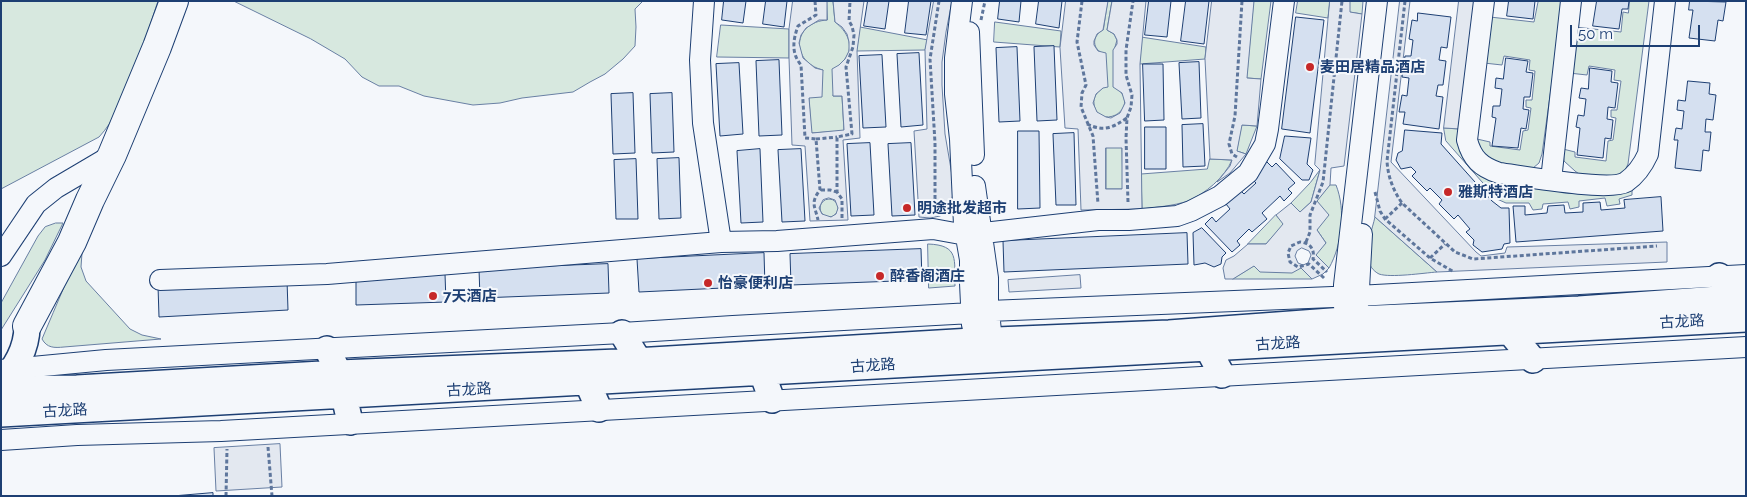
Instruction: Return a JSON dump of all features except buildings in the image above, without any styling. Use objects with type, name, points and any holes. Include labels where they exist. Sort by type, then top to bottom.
[{"type":"highway","points":[[28,326],[72,242],[112,155],[174,1]]},
{"type":"main road","points":[[1719,276],[1744,297]]},
{"type":"main road","name":"古龙路","points":[[1,414],[639,361],[982,341],[1169,333],[1351,308],[1579,309],[1744,297]]},
{"type":"main road","name":"古龙路","points":[[4,375],[77,388],[588,384],[997,358],[1208,349],[1509,331],[1744,297]]},
{"type":"main road","points":[[4,375],[27,339],[28,326]]},
{"type":"main road","points":[[1509,331],[1533,360]]},
{"type":"main road","points":[[622,334],[639,361]]},
{"type":"main road","points":[[327,349],[342,385],[350,422]]},
{"type":"main road","points":[[1208,349],[1222,375]]},
{"type":"main road","points":[[762,373],[772,400]]},
{"type":"main road","points":[[588,384],[599,409]]},
{"type":"street","points":[[704,1],[700,60],[703,123],[720,242]]},
{"type":"street","points":[[962,1],[954,78],[974,234],[982,341]]},
{"type":"street","points":[[973,1],[968,31],[968,47],[975,194],[974,234]]},
{"type":"street","points":[[160,280],[326,274],[720,242],[777,241],[933,229],[974,234],[1098,220],[1129,220],[1177,216],[1220,196],[1248,173],[1265,144],[1284,1]]},
{"type":"street","points":[[1351,308],[1355,187],[1377,1]]},
{"type":"street","points":[[1351,308],[1386,1]]},
{"type":"street","points":[[1484,1],[1467,140],[1470,150],[1484,168],[1498,173],[1605,186],[1625,182],[1643,164],[1648,154],[1665,1]]},
{"type":"street","points":[[1551,180],[1571,1]]},
{"type":"street","points":[[1,256],[36,204],[56,188],[112,155]]},
{"type":"street","points":[[4,375],[106,360],[622,334],[981,312],[1351,308],[1719,276]]},
{"type":"street","points":[[1,440],[77,435],[221,431],[350,422],[1533,360],[1746,347]]},
{"type":"path","points":[[815,1],[816,15],[798,26],[793,46],[797,60],[801,65],[805,138],[816,139],[852,134],[846,67],[854,47],[854,36],[849,21],[850,1]]},
{"type":"path","points":[[935,217],[935,152],[930,59],[939,1]]},
{"type":"path","points":[[981,28],[985,1]]},
{"type":"path","points":[[1082,1],[1077,42],[1086,85],[1082,94],[1081,108],[1093,136],[1098,220]]},
{"type":"path","points":[[1129,220],[1127,118],[1131,107],[1132,95],[1126,75],[1126,50],[1133,1]]},
{"type":"path","points":[[1242,1],[1235,116],[1229,144],[1232,154],[1242,160]]},
{"type":"path","points":[[1306,242],[1310,232],[1310,214],[1323,182],[1342,1]]},
{"type":"path","points":[[1405,1],[1386,161],[1397,195],[1445,244],[1455,252],[1473,259],[1657,246]]},
{"type":"path","points":[[1087,123],[1100,129],[1108,128],[1127,118]]},
{"type":"path","points":[[837,137],[837,192],[842,199],[841,215],[845,236]]},
{"type":"path","points":[[816,139],[820,190],[815,196],[814,204],[815,212],[818,216],[819,237]]},
{"type":"path","points":[[820,190],[837,192]]},
{"type":"path","points":[[1374,190],[1380,211],[1386,219],[1430,258],[1459,275]]},
{"type":"path","points":[[1386,219],[1402,202]]},
{"type":"path","points":[[1324,278],[1309,264],[1298,267],[1290,262],[1288,253],[1291,246],[1298,242],[1306,242],[1313,250],[1313,259],[1329,274]]},
{"type":"path","points":[[1430,258],[1445,244]]},
{"type":"path","points":[[268,439],[272,496]]},
{"type":"path","points":[[226,496],[227,448]]},
{"type":"shaded area","points":[[1,1],[158,1],[127,91],[109,124],[99,137],[1,189]]},
{"type":"shaded area","points":[[234,1],[643,1],[635,9],[635,46],[605,74],[573,92],[473,105],[424,96],[399,86],[379,86],[362,77],[345,59],[311,39]]},
{"type":"shaded area","points":[[793,1],[827,1],[827,20],[819,20],[806,28],[801,35],[799,43],[803,58],[815,68],[823,70],[822,97],[809,98],[812,133],[844,130],[842,96],[833,96],[832,69],[845,59],[849,51],[849,42],[847,34],[835,22],[833,1],[864,1],[857,51],[860,138],[843,140],[848,220],[810,221],[805,146],[792,145],[789,29]],"holes":[[[829,198],[835,200],[838,208],[836,214],[831,217],[822,214],[819,208],[823,200]]]},
{"type":"shaded area","points":[[827,1],[833,1],[835,22],[846,34],[849,44],[848,54],[838,68],[833,96],[842,96],[844,131],[811,133],[809,98],[823,70],[812,66],[805,59],[800,43],[802,35],[807,28],[815,22],[827,20]]},
{"type":"shaded area","points":[[934,1],[952,1],[942,62],[942,85],[945,134],[953,181],[953,193],[947,212],[930,218],[919,217],[914,131],[927,129],[925,50]]},
{"type":"shaded area","points":[[1066,1],[1108,1],[1103,30],[1097,34],[1094,45],[1098,51],[1106,53],[1108,87],[1103,88],[1096,94],[1093,103],[1097,112],[1111,118],[1120,113],[1125,103],[1122,93],[1113,87],[1113,50],[1117,40],[1114,34],[1107,30],[1112,1],[1146,1],[1140,64],[1142,209],[1081,210],[1078,129],[1065,128],[1060,48]],"holes":[[[1106,148],[1122,148],[1122,189],[1106,189]]]},
{"type":"shaded area","points":[[1108,1],[1112,1],[1107,30],[1114,34],[1117,40],[1115,47],[1118,89],[1124,97],[1121,111],[1109,117],[1102,116],[1097,112],[1094,104],[1096,95],[1103,88],[1102,53],[1096,48],[1095,38],[1103,30]]},
{"type":"shaded area","points":[[1212,1],[1254,1],[1247,78],[1261,79],[1257,126],[1242,125],[1237,151],[1246,154],[1230,173],[1217,182],[1230,166],[1232,160],[1210,159],[1205,59]]},
{"type":"shaded area","points":[[1254,1],[1271,1],[1261,79],[1247,78]]},
{"type":"shaded area","points":[[1298,1],[1330,1],[1328,18],[1296,13]]},
{"type":"shaded area","points":[[1330,1],[1350,1],[1350,12],[1362,14],[1344,166],[1331,168],[1330,185],[1317,201],[1329,215],[1317,230],[1326,243],[1316,255],[1329,268],[1323,274],[1312,279],[1301,268],[1292,273],[1260,272],[1254,266],[1233,279],[1225,279],[1223,268],[1226,260],[1248,244],[1266,244],[1283,224],[1276,215],[1291,203],[1300,212],[1311,202],[1320,170],[1315,165]],"holes":[[[1302,248],[1309,251],[1311,255],[1308,263],[1303,265],[1298,263],[1295,256],[1297,251]]]},
{"type":"shaded area","points":[[1350,1],[1363,1],[1362,14],[1349,12]]},
{"type":"shaded area","points":[[1400,1],[1410,1],[1391,162],[1476,252],[1481,256],[1505,253],[1507,247],[1667,242],[1667,262],[1437,272],[1375,217]]},
{"type":"shaded area","points":[[1459,1],[1475,1],[1460,129],[1444,128]]},
{"type":"shaded area","points":[[1563,1],[1542,154],[1539,163],[1533,168],[1524,170],[1498,167],[1479,150],[1477,139],[1490,142],[1490,146],[1520,150],[1523,131],[1528,130],[1531,108],[1526,107],[1526,100],[1532,100],[1535,71],[1529,70],[1530,60],[1504,56],[1502,65],[1484,63],[1490,17],[1534,22],[1538,2]]},
{"type":"shaded area","points":[[1630,1],[1649,1],[1628,164],[1624,173],[1618,178],[1583,177],[1564,161],[1563,149],[1575,152],[1575,157],[1606,161],[1608,141],[1613,140],[1616,118],[1611,117],[1611,110],[1617,110],[1621,81],[1614,80],[1615,70],[1589,66],[1587,75],[1569,73],[1575,27],[1621,32],[1623,12],[1628,13]]},
{"type":"shaded area","points":[[995,22],[1061,31],[1060,47],[994,42]]},
{"type":"shaded area","points":[[721,25],[789,29],[789,58],[717,57]]},
{"type":"shaded area","points":[[860,27],[928,40],[925,50],[857,51]]},
{"type":"shaded area","points":[[1141,37],[1206,47],[1205,59],[1140,64]]},
{"type":"shaded area","points":[[1242,125],[1257,126],[1246,154],[1237,151]]},
{"type":"shaded area","points":[[1444,128],[1460,129],[1458,137],[1530,186],[1569,193],[1601,193],[1632,189],[1632,195],[1619,199],[1620,204],[1607,206],[1605,198],[1579,201],[1579,207],[1570,209],[1568,202],[1543,204],[1542,209],[1533,210],[1529,203],[1506,203],[1497,199],[1446,141]]},
{"type":"shaded area","points":[[1122,147],[1123,189],[1106,189],[1106,148]]},
{"type":"shaded area","points":[[1210,159],[1232,160],[1225,173],[1208,189],[1182,203],[1142,209],[1141,174],[1207,169]]},
{"type":"shaded area","points":[[1320,170],[1311,202],[1300,212],[1291,203]]},
{"type":"shaded area","points":[[1330,185],[1336,185],[1342,216],[1340,238],[1329,268],[1315,254],[1326,243],[1317,230],[1317,201]]},
{"type":"shaded area","points":[[825,199],[833,199],[838,204],[836,215],[825,217],[820,212],[820,204]]},
{"type":"shaded area","points":[[1276,215],[1284,224],[1266,244],[1248,244]]},
{"type":"shaded area","points":[[1375,217],[1437,272],[1391,276],[1379,274],[1375,271],[1369,263],[1368,248]]},
{"type":"shaded area","points":[[56,223],[63,223],[45,260],[1,330],[1,303],[38,236],[45,227]]},
{"type":"shaded area","points":[[87,236],[82,253],[81,267],[86,281],[130,329],[142,335],[161,339],[57,347],[51,347],[44,342],[42,339]]},
{"type":"shaded area","points":[[928,244],[946,247],[950,251],[954,262],[955,286],[929,288]]},
{"type":"shaded area","points":[[1254,266],[1301,268],[1312,279],[1233,279]]},
{"type":"shaded area","points":[[1080,275],[1081,288],[1009,292],[1008,280]]},
{"type":"shaded area","points":[[280,444],[282,487],[216,491],[214,448]]},
{"type":"place","name":"麦田居精品酒店","points":[[1310,67]]},
{"type":"place","name":"雅斯特酒店","points":[[1448,192]]},
{"type":"place","name":"明途批发超市","points":[[907,208]]},
{"type":"place","name":"醉香阁酒庄","points":[[880,276]]},
{"type":"place","name":"怡豪便利店","points":[[708,283]]},
{"type":"place","name":"7天酒店","points":[[433,296]]}]
